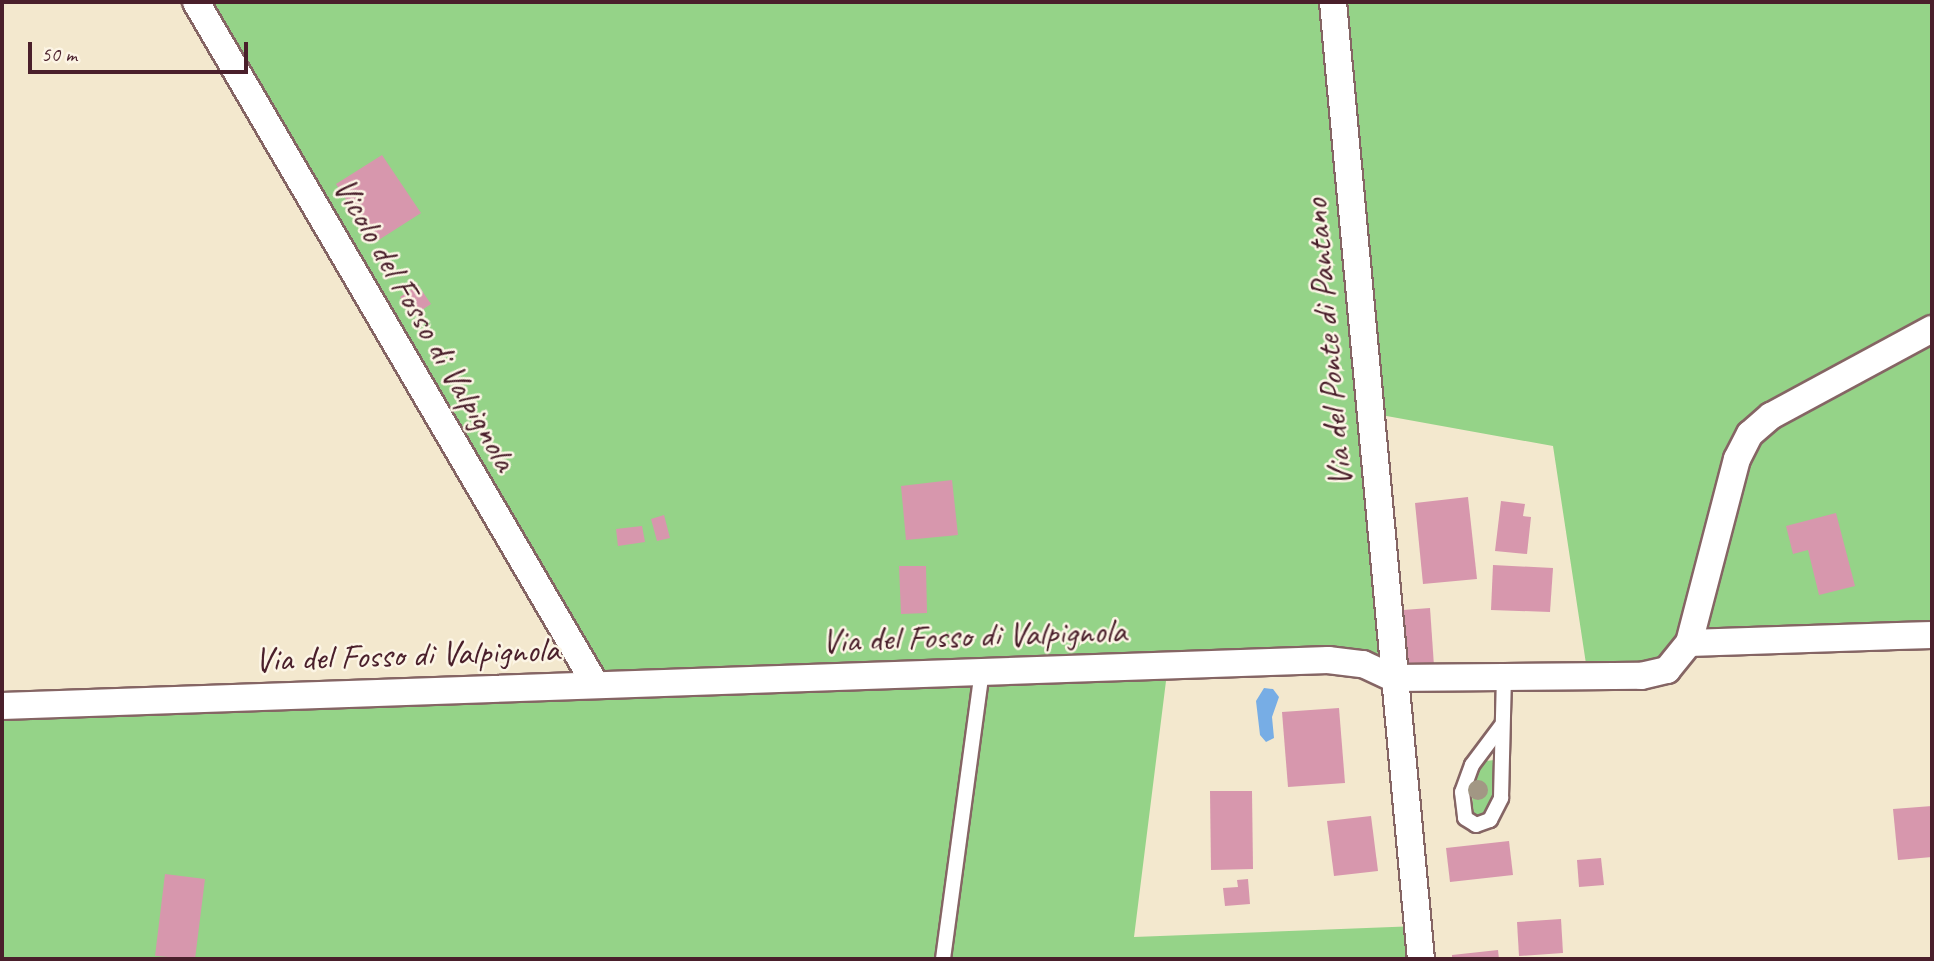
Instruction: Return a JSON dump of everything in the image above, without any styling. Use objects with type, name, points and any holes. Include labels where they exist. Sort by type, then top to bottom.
[{"type":"street","name":"Vicolo del Fosso di Valpignola","points":[[196,2],[594,682]]},
{"type":"street","name":"Via del Ponte di Pantano","points":[[1333,2],[1393,678],[1421,959]]},
{"type":"street","points":[[1932,329],[1771,416],[1750,434],[1737,459],[1689,643],[1932,635]]},
{"type":"street","name":"Via del Fosso di Valpignola","points":[[2,706],[594,682],[1328,660],[1363,664],[1393,678],[1652,675],[1671,667],[1689,643]]},
{"type":"lane","points":[[943,959],[982,671]]},
{"type":"lane","points":[[1502,725],[1472,765],[1462,792],[1465,818],[1476,825],[1490,820],[1501,798],[1504,677]]},
{"type":"green space","points":[[196,2],[1932,2],[1932,635],[1689,643],[1641,676],[1588,677],[1553,446],[1370,413],[1385,673],[1168,665],[1134,937],[1418,926],[1421,959],[2,959],[2,706],[593,682]]},
{"type":"green space","points":[[1494,760],[1498,789],[1484,817],[1474,817],[1471,785],[1477,770],[1486,761]]},
{"type":"water","points":[[1264,688],[1273,689],[1279,697],[1272,717],[1274,738],[1266,742],[1260,735],[1256,701]]},
{"type":"building","points":[[382,155],[421,213],[374,243],[336,184]]},
{"type":"building","points":[[418,285],[431,304],[413,316],[400,297]]},
{"type":"building","points":[[952,480],[958,535],[906,540],[901,486]]},
{"type":"building","points":[[1468,497],[1477,579],[1423,584],[1415,503]]},
{"type":"building","points":[[1501,501],[1525,504],[1523,516],[1531,517],[1527,554],[1495,551]]},
{"type":"building","points":[[1836,513],[1855,586],[1819,595],[1808,550],[1793,554],[1786,526]]},
{"type":"building","points":[[664,515],[670,538],[657,541],[651,519]]},
{"type":"building","points":[[642,526],[645,542],[618,546],[616,529]]},
{"type":"building","points":[[1493,565],[1553,568],[1550,612],[1491,610]]},
{"type":"building","points":[[899,566],[926,566],[927,613],[901,614]]},
{"type":"building","points":[[1430,608],[1434,666],[1407,668],[1403,610]]},
{"type":"building","points":[[1339,708],[1345,783],[1288,787],[1282,712]]},
{"type":"building","points":[[1210,791],[1252,791],[1253,869],[1211,870]]},
{"type":"building","points":[[1932,806],[1932,857],[1898,860],[1893,809]]},
{"type":"building","points":[[1371,816],[1378,871],[1334,876],[1327,821]]},
{"type":"building","points":[[1509,841],[1513,875],[1450,882],[1446,848]]},
{"type":"building","points":[[1601,858],[1604,885],[1579,887],[1577,860]]},
{"type":"building","points":[[165,874],[205,879],[195,959],[155,956]]},
{"type":"building","points":[[1248,879],[1250,904],[1225,906],[1223,888],[1238,887],[1237,880]]},
{"type":"building","points":[[1561,919],[1563,953],[1519,956],[1517,922]]},
{"type":"building","points":[[1498,950],[1499,959],[1452,959],[1452,955]]}]
